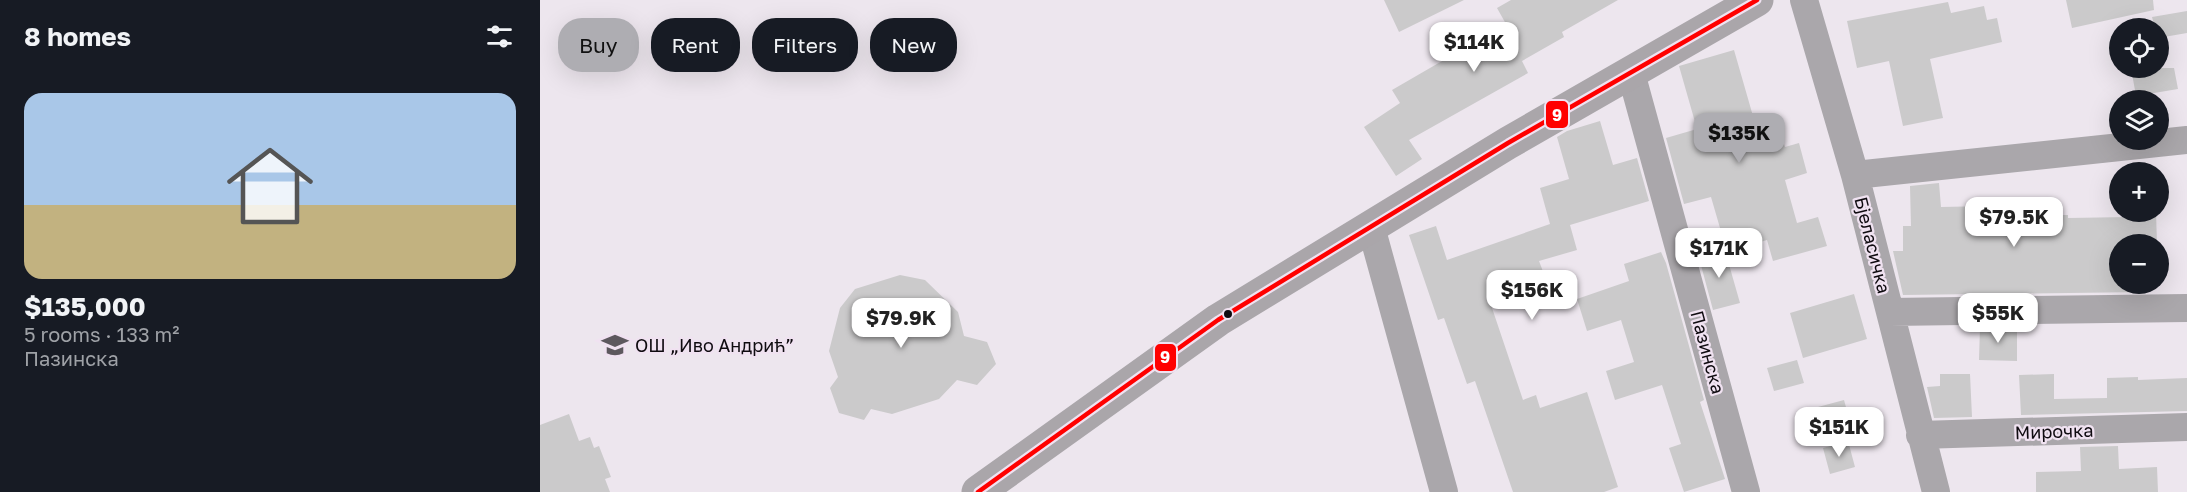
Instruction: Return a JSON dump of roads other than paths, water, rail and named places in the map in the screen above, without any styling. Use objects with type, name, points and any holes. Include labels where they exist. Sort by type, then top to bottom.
[{"type":"street","points":[[978,492],[1218,320],[1508,143],[1756,0]]},
{"type":"street","name":"Бјеласичка","points":[[1804,0],[1855,175],[1936,492]]},
{"type":"street","name":"Пазинска","points":[[1631,73],[1746,492]]},
{"type":"street","points":[[1855,175],[2187,140]]},
{"type":"street","points":[[1371,227],[1444,492]]},
{"type":"street","points":[[1890,312],[2187,308]]},
{"type":"street","name":"Мирочка","points":[[1920,435],[2187,427]]},
{"type":"place","name":"ОШ „Иво Андрић”","points":[[615,345]]}]
